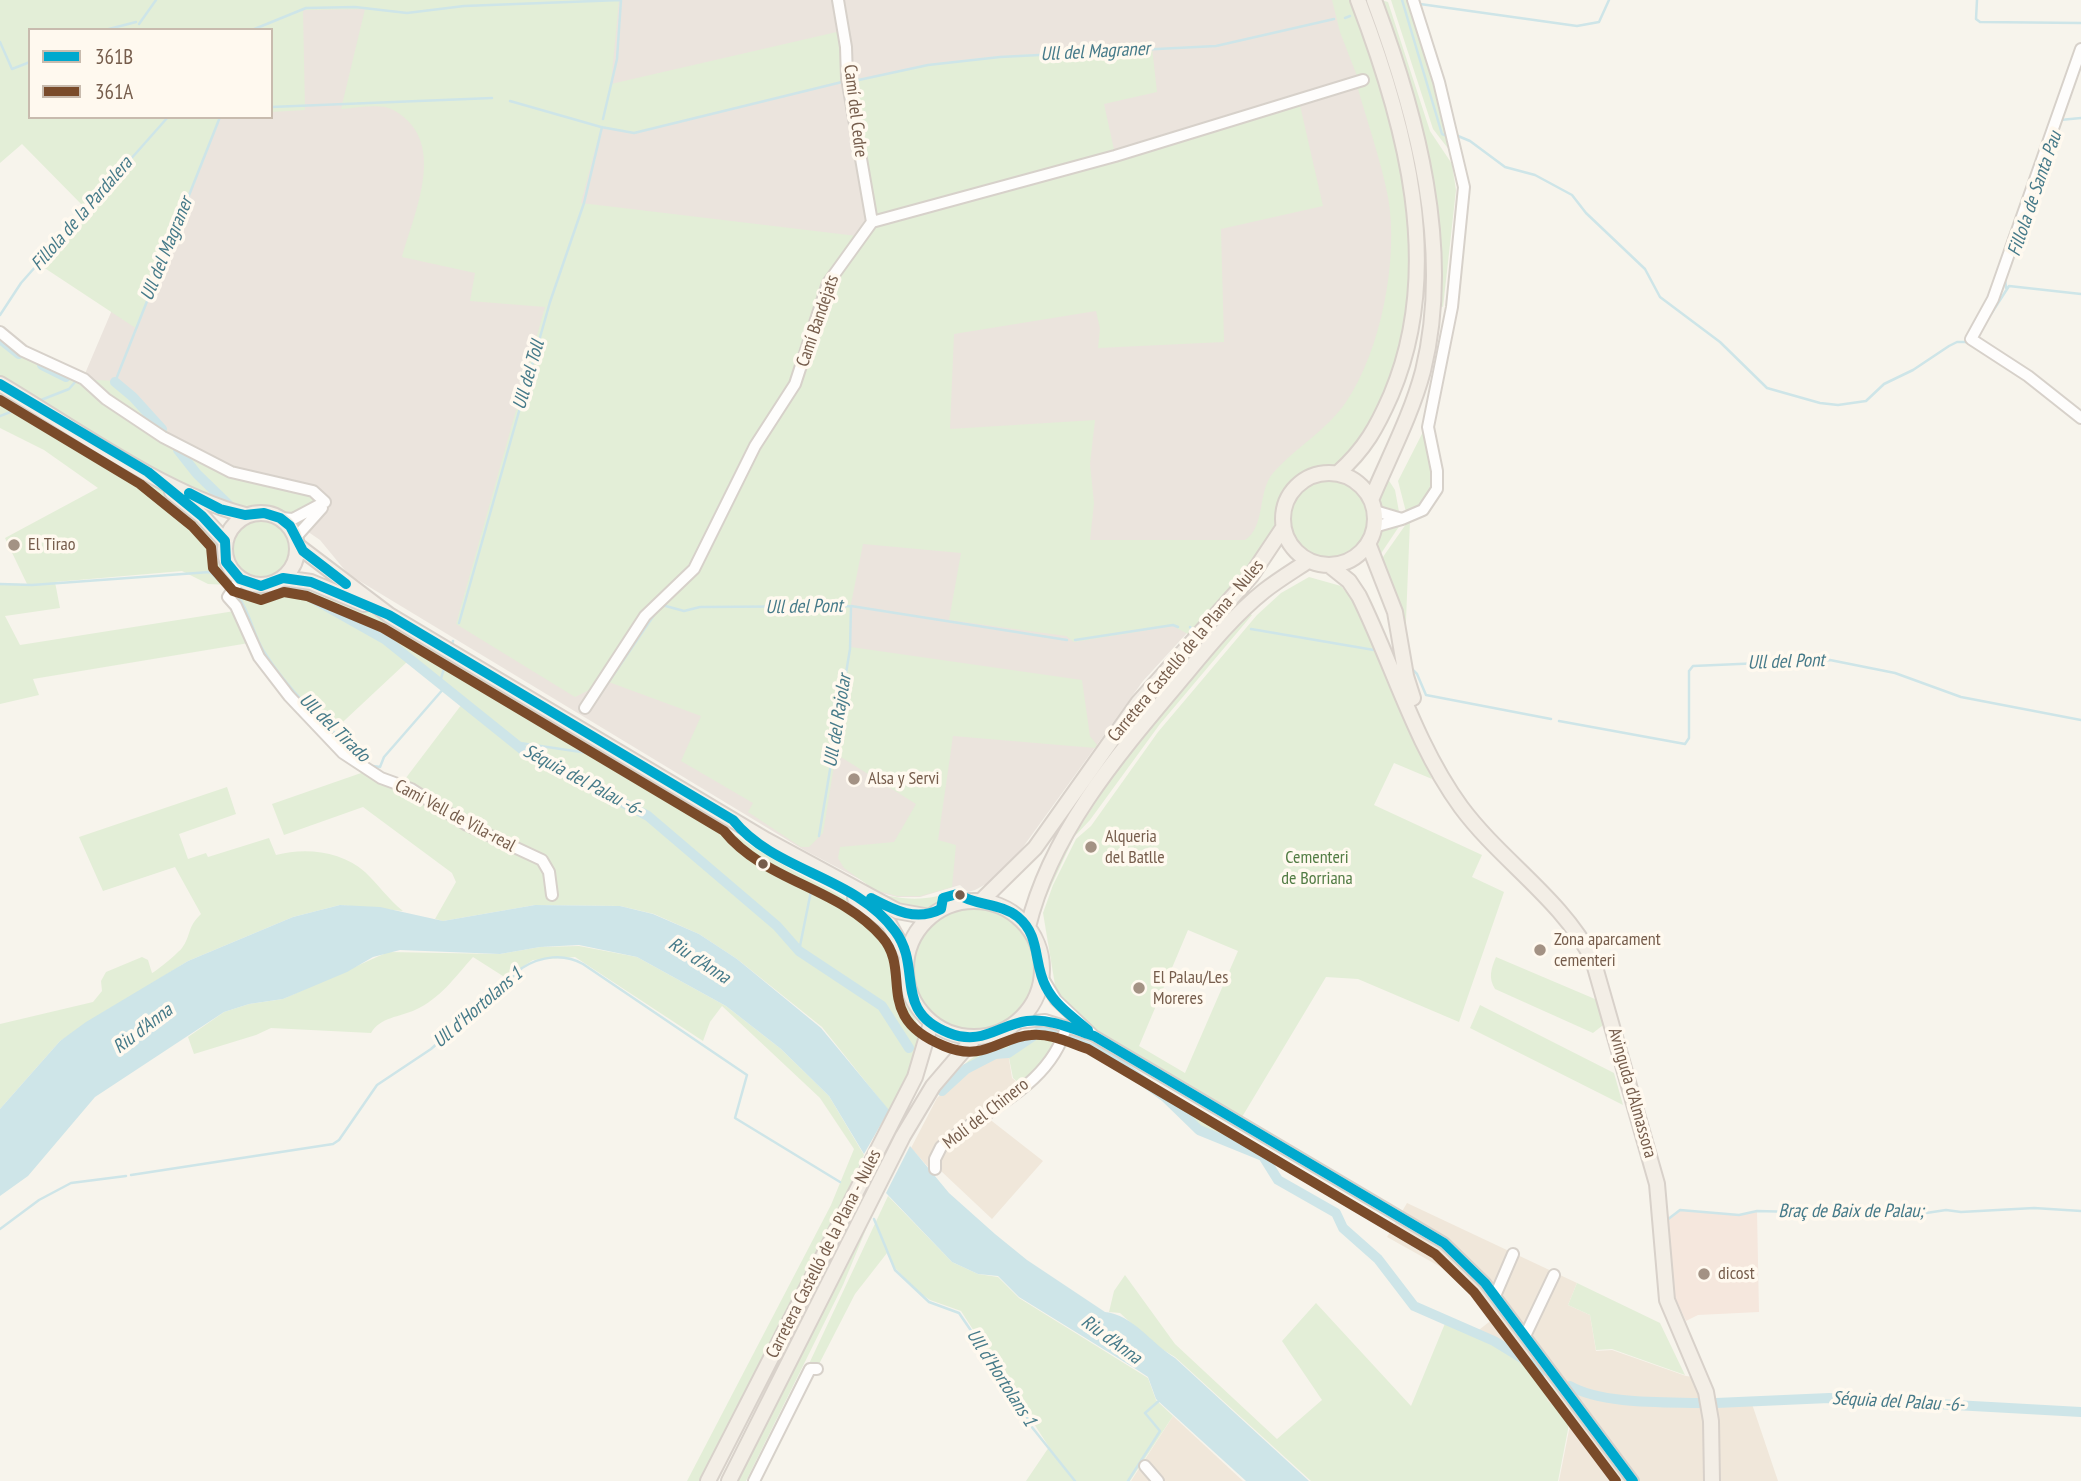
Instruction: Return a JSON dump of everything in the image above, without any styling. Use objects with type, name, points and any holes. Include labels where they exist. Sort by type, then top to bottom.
[{"type":"main road","points":[[1338,473],[1361,453],[1401,370],[1415,306],[1418,268],[1416,225],[1396,120],[1373,39],[1358,0]]},
{"type":"main road","points":[[1373,505],[1358,482],[1338,473],[1313,475],[1293,489],[1283,508],[1283,528],[1292,547],[1308,561],[1329,565],[1351,559],[1368,543],[1374,527],[1373,505],[1423,371],[1432,316],[1434,268],[1424,178],[1406,102],[1374,0]]},
{"type":"main road","points":[[0,384],[148,472],[215,507],[245,515],[264,513],[280,518],[290,526],[297,541],[389,615],[765,840],[897,911],[930,917]]},
{"type":"main road","points":[[148,472],[202,516],[225,541]]},
{"type":"main road","points":[[245,515],[234,524],[225,541],[226,562],[240,579],[261,586],[283,578],[311,582],[389,615]]},
{"type":"main road","name":"Carretera Castelló de la Plana - Nules","points":[[981,901],[1035,848],[1138,703],[1245,583],[1283,528]]},
{"type":"main road","points":[[283,578],[294,564],[297,541]]},
{"type":"main road","name":"Avinguda d'Almassora","points":[[1368,543],[1395,612],[1406,676],[1432,756]]},
{"type":"main road","name":"Carretera Castelló de la Plana - Nules","points":[[1028,927],[1042,877],[1058,847],[1146,722],[1246,608],[1308,561]]},
{"type":"main road","name":"Avinguda d'Almassora","points":[[1329,565],[1349,581],[1359,596],[1432,756],[1460,805],[1489,841],[1559,909],[1576,930],[1593,960],[1657,1184],[1661,1264],[1667,1300],[1706,1392],[1711,1421],[1712,1481]]},
{"type":"main road","points":[[765,840],[881,917],[897,933],[906,957]]},
{"type":"main road","points":[[981,901],[1007,909],[1028,927],[1040,953],[1042,978],[1032,1004],[1016,1023],[1003,1030],[975,1037],[952,1034],[931,1023],[920,1012],[910,993],[905,971],[906,957],[915,935],[930,917],[953,904],[981,901]]},
{"type":"main road","name":"Carretera Castelló de la Plana - Nules","points":[[709,1481],[915,1077],[931,1023]]},
{"type":"main road","name":"Carretera Castelló de la Plana - Nules","points":[[729,1481],[903,1136],[933,1087],[975,1037]]},
{"type":"street","name":"Camí del Cedre","points":[[838,0],[847,54],[847,78],[872,222]]},
{"type":"street","points":[[1374,527],[1423,510],[1437,489],[1437,471],[1428,427],[1452,307],[1464,187],[1439,82],[1413,0]]},
{"type":"street","points":[[2081,48],[1993,299],[1971,339],[2028,376],[2081,418]]},
{"type":"street","points":[[872,222],[1115,156],[1363,80]]},
{"type":"street","name":"Camí Bandejats","points":[[586,708],[645,616],[694,569],[748,458],[795,384],[828,283],[872,222]]},
{"type":"street","points":[[0,332],[23,351],[84,379],[106,400],[163,437],[230,472],[313,491],[324,502]]},
{"type":"street","points":[[280,518],[293,519],[324,502]]},
{"type":"street","points":[[297,541],[324,502]]},
{"type":"street","points":[[1373,505],[1402,519]]},
{"type":"street","name":"Camí Vell de Vila-real","points":[[240,579],[228,597],[236,606],[259,657],[289,696],[343,753],[381,778],[411,789],[467,825],[542,860],[549,872],[552,895]]},
{"type":"street","points":[[1042,978],[1053,997],[1094,1036]]},
{"type":"street","points":[[1016,1023],[1045,1020],[1094,1036],[1444,1243],[1463,1258],[1495,1296],[1633,1481]]},
{"type":"street","name":"Molí del Chinero","points":[[935,1169],[935,1159],[941,1147],[1016,1094],[1048,1062],[1062,1043],[1066,1027]]},
{"type":"street","points":[[1495,1296],[1513,1254]]},
{"type":"street","points":[[1525,1336],[1554,1275]]},
{"type":"street","points":[[754,1481],[810,1369],[817,1369]]},
{"type":"street","points":[[1145,1466],[1158,1481]]},
{"type":"shaded area","points":[[244,0],[1344,0],[1401,197],[1397,352],[1309,467],[1292,477],[1280,492],[1251,563],[1143,681],[1018,854],[990,882],[968,892],[960,885],[920,897],[897,897],[874,891],[863,881],[804,850],[348,574],[320,540],[269,505],[67,416],[193,119],[273,119],[273,28],[269,28]]},
{"type":"shaded area","points":[[1008,1053],[1012,1078],[1021,1085],[931,1162],[929,1168],[911,1148],[937,1098],[967,1069],[995,1055]]},
{"type":"shaded area","points":[[988,1118],[1043,1161],[992,1219],[941,1171],[942,1152]]},
{"type":"shaded area","points":[[1407,1203],[1577,1283],[1568,1305],[1590,1315],[1596,1351],[1612,1350],[1686,1376],[1709,1379],[1718,1406],[1752,1404],[1778,1481],[1559,1481],[1571,1420],[1547,1400],[1556,1390],[1536,1367],[1502,1344],[1475,1333],[1498,1315],[1473,1285],[1387,1237]]},
{"type":"shaded area","points":[[1680,1210],[1739,1215],[1757,1211],[1759,1312],[1698,1315],[1686,1321],[1675,1297],[1667,1220]]},
{"type":"shaded area","points":[[1173,1416],[1243,1481],[1131,1481]]},
{"type":"green space","points":[[0,0],[619,0],[611,84],[841,31],[845,64],[841,81],[634,132],[601,127],[581,203],[857,236],[846,251],[791,387],[697,558],[658,599],[595,687],[575,697],[456,624],[545,307],[470,301],[475,273],[402,257],[422,187],[423,151],[418,135],[406,119],[388,108],[374,106],[341,109],[365,9],[303,10],[305,110],[273,112],[273,28],[28,28],[28,119],[220,119],[137,329],[37,263],[86,209],[22,144],[0,163]]},
{"type":"green space","points":[[1332,0],[1351,0],[1385,105],[1399,162],[1407,220],[1410,277],[1405,333],[1390,387],[1364,436],[1354,449],[1336,464],[1302,474],[1290,484],[1282,497],[1273,531],[1261,551],[1242,576],[1188,634],[1173,626],[1074,642],[1066,636],[949,620],[961,553],[863,544],[851,604],[851,647],[1082,680],[1090,736],[1097,745],[1095,748],[953,736],[938,840],[956,845],[952,887],[920,896],[897,896],[875,890],[844,868],[838,858],[840,847],[894,842],[916,804],[836,754],[823,833],[809,847],[801,847],[748,812],[753,803],[681,761],[701,716],[606,681],[647,619],[680,588],[737,482],[779,414],[830,283],[874,226],[849,80],[895,73],[928,64],[1002,56],[1152,47],[1157,92],[1104,104],[1115,154],[1299,101],[1323,206],[1221,229],[1224,342],[1098,348],[1100,329],[1096,311],[954,334],[950,429],[1095,420],[1090,464],[1094,503],[1090,540],[1245,540],[1256,526],[1265,490],[1273,473],[1330,421],[1346,402],[1358,381],[1378,331],[1389,275],[1391,221],[1388,197],[1358,89],[1357,76],[1340,32]]},
{"type":"green space","points":[[1381,0],[1388,2],[1430,131],[1452,164],[1456,190],[1443,307],[1440,306],[1440,282]]},
{"type":"green space","points":[[1391,0],[1408,0],[1449,133],[1450,151],[1433,129]]},
{"type":"green space","points":[[0,339],[73,379],[117,381],[162,426],[194,449],[234,466],[315,488],[313,503],[303,513],[283,515],[264,507],[240,510],[169,479],[0,377]]},
{"type":"green space","points":[[0,391],[146,477],[168,493],[218,540],[220,562],[231,580],[229,585],[208,584],[182,571],[55,582],[60,608],[5,616],[20,645],[241,610],[237,596],[242,589],[262,592],[286,584],[322,590],[369,612],[715,819],[761,852],[849,901],[878,921],[896,946],[901,993],[919,1032],[919,1044],[912,1068],[889,1111],[822,1027],[737,959],[699,934],[654,914],[620,906],[535,905],[443,921],[435,919],[456,882],[452,873],[363,807],[284,835],[272,804],[364,772],[399,787],[462,704],[407,662],[330,734],[282,683],[255,642],[33,679],[39,695],[0,704],[0,583],[27,584],[5,538],[98,488],[44,450],[0,428]]},
{"type":"green space","points":[[1425,428],[1433,487],[1422,505],[1406,512],[1398,481]]},
{"type":"green space","points":[[1386,476],[1395,490],[1400,517],[1381,511],[1380,491]]},
{"type":"green space","points":[[1329,481],[1343,484],[1356,492],[1364,505],[1367,519],[1364,533],[1356,546],[1343,554],[1329,557],[1315,554],[1302,546],[1294,533],[1291,519],[1294,505],[1302,492],[1315,484]]},
{"type":"green space","points":[[1411,517],[1410,521],[1405,645],[1378,564]]},
{"type":"green space","points":[[254,521],[266,521],[281,529],[289,544],[289,556],[281,571],[266,579],[254,579],[239,571],[231,556],[231,544],[239,529]]},
{"type":"green space","points":[[1400,525],[1376,561],[1380,529]]},
{"type":"green space","name":"Cementeri de Borriana","points":[[1309,577],[1341,586],[1351,598],[1432,779],[1394,763],[1374,805],[1482,855],[1472,877],[1504,892],[1459,1022],[1358,979],[1326,977],[1242,1117],[1102,1035],[1057,997],[1043,913],[1053,885],[1076,839],[1091,826],[1158,732],[1257,615],[1281,593]],"holes":[[[1188,930],[1238,951],[1185,1073],[1139,1046]]]},
{"type":"green space","points":[[1249,613],[1252,615],[1160,724],[1090,820],[1074,837],[1041,908],[1051,871],[1118,768],[1167,704]]},
{"type":"green space","points":[[227,787],[236,814],[179,834],[188,859],[206,853],[208,857],[269,838],[276,855],[311,851],[345,859],[365,872],[403,911],[340,905],[293,917],[188,961],[60,1041],[0,1109],[0,1024],[93,1002],[102,991],[101,981],[106,972],[142,957],[148,960],[152,973],[182,948],[193,923],[201,914],[175,867],[103,891],[79,837]]},
{"type":"green space","points":[[864,889],[901,898],[938,896],[936,906],[915,913]]},
{"type":"green space","points":[[973,907],[997,912],[1016,926],[1030,945],[1035,969],[1030,993],[1016,1012],[997,1026],[973,1031],[949,1026],[930,1012],[916,993],[911,969],[916,945],[930,926],[949,912]]},
{"type":"green space","points":[[579,946],[637,957],[726,1006],[781,1049],[829,1096],[864,1155],[816,1259],[701,1481],[687,1481],[831,1205],[854,1149],[820,1098],[722,1006],[710,1022],[703,1041],[575,957],[533,960],[506,978],[473,957],[432,1000],[415,1010],[385,1021],[371,1033],[271,1028],[194,1054],[188,1037],[224,1012],[249,1004],[283,999],[388,952],[500,954],[540,947]]},
{"type":"green space","points":[[1496,957],[1602,1002],[1607,1022],[1593,1033],[1495,989],[1491,973]]},
{"type":"green space","points":[[1480,1005],[1614,1073],[1623,1105],[1470,1028]]},
{"type":"green space","points":[[1041,1027],[1061,1033],[1047,1056],[1021,1085],[1013,1078],[1008,1053],[980,1061],[941,1093],[961,1068],[984,1050]]},
{"type":"green space","points":[[1107,1054],[1265,1151],[1263,1155],[1199,1130],[1165,1097],[1116,1064]]},
{"type":"green space","points":[[888,1196],[952,1262],[978,1274],[998,1277],[1019,1298],[1148,1378],[1156,1400],[1173,1416],[1130,1481],[1026,1481],[1049,1447],[961,1311],[921,1294],[895,1268],[887,1253],[855,1294],[759,1481],[807,1368]]},
{"type":"green space","points":[[867,1227],[843,1285],[746,1481],[737,1481]]},
{"type":"green space","points":[[1125,1275],[1175,1344],[1277,1439],[1322,1400],[1282,1341],[1316,1303],[1411,1406],[1446,1321],[1476,1335],[1532,1368],[1556,1391],[1547,1400],[1570,1419],[1558,1481],[1311,1481],[1175,1357],[1155,1345],[1120,1313],[1109,1312],[1114,1291]]},
{"type":"green space","points":[[1577,1283],[1660,1323],[1685,1375],[1612,1349],[1596,1350],[1590,1315],[1568,1305]]},
{"type":"water","name":"Riu d'Anna","points":[[340,905],[380,907],[443,921],[535,905],[620,906],[653,914],[699,934],[737,959],[821,1028],[889,1110],[864,1154],[829,1096],[781,1049],[726,1006],[637,957],[579,945],[540,947],[500,954],[400,950],[373,957],[347,972],[283,999],[249,1004],[224,1012],[95,1097],[28,1176],[0,1196],[0,1109],[60,1041],[86,1022],[188,961],[293,917]]},
{"type":"water","name":"Riu d'Anna","points":[[910,1146],[949,1193],[995,1234],[1027,1260],[1105,1312],[1124,1318],[1142,1330],[1309,1481],[1246,1481],[1156,1399],[1148,1377],[1019,1297],[998,1276],[978,1274],[952,1262],[886,1193]]},
{"type":"waterway","points":[[139,24],[156,0]]},
{"type":"waterway","name":"Fillola de la Pardalera","points":[[257,28],[306,8],[355,7],[407,13],[464,6],[621,0]]},
{"type":"waterway","name":"Ull del Toll","points":[[603,119],[617,59],[621,0]]},
{"type":"waterway","points":[[1402,0],[1442,134],[1447,136]]},
{"type":"waterway","name":"Ull del Magraner","points":[[1420,4],[1577,26],[1599,22],[1609,0]]},
{"type":"waterway","name":"Ull del Magraner","points":[[1977,0],[1976,19],[1980,22],[2081,23]]},
{"type":"waterway","name":"Ull del Magraner","points":[[1345,18],[1350,16]]},
{"type":"waterway","name":"Ull del Magraner","points":[[854,81],[928,65],[1000,57],[1216,46],[1334,19]]},
{"type":"waterway","points":[[113,28],[136,22]]},
{"type":"waterway","points":[[0,42],[12,69],[28,63]]},
{"type":"waterway","name":"Ull del Magraner","points":[[510,101],[601,127],[634,133],[842,82]]},
{"type":"waterway","name":"Ull del Magraner","points":[[273,107],[492,98]]},
{"type":"waterway","name":"Fillola de Santa Pau","points":[[2060,120],[2081,118]]},
{"type":"waterway","name":"Fillola de la Pardalera","points":[[0,315],[21,283],[166,119]]},
{"type":"waterway","name":"Ull del Magraner","points":[[115,382],[219,119]]},
{"type":"waterway","name":"Ull del Toll","points":[[459,623],[550,302],[584,203],[602,127]]},
{"type":"waterway","points":[[1458,136],[1470,141],[1505,167],[1535,175],[1572,195],[1586,213],[1645,269],[1660,297],[1720,342],[1767,388],[1820,403],[1838,405],[1866,401],[1884,384],[1913,370],[1949,346],[1957,342],[1967,342]]},
{"type":"waterway","name":"Fillola de Santa Pau","points":[[2005,278],[2006,288]]},
{"type":"waterway","points":[[1991,314],[2009,286],[2081,294]]},
{"type":"waterway","name":"Séquia del Palau -6-","points":[[0,339],[19,354]]},
{"type":"waterway","name":"Séquia del Palau -6-","points":[[42,365],[66,377]]},
{"type":"waterway","points":[[41,400],[69,389],[76,381]]},
{"type":"waterway","name":"Séquia del Palau -6-","points":[[115,382],[133,397],[162,429]]},
{"type":"waterway","points":[[0,416],[23,407]]},
{"type":"waterway","name":"Séquia del Palau -6-","points":[[178,450],[197,474],[228,504]]},
{"type":"waterway","name":"Ull del Tirado","points":[[0,584],[32,585],[210,572],[225,586]]},
{"type":"waterway","name":"Séquia del Palau -6-","points":[[299,591],[386,640],[523,750],[648,816],[777,926],[799,951],[882,1006],[909,1048]]},
{"type":"waterway","name":"Ull del Tirado","points":[[238,596],[263,650],[285,681],[311,710],[367,763]]},
{"type":"waterway","name":"Ull del Pont","points":[[662,605],[684,611],[700,607],[851,606],[1067,640]]},
{"type":"waterway","name":"Ull del Rajolar","points":[[819,836],[850,649],[851,606]]},
{"type":"waterway","name":"Ull del Pont","points":[[593,705],[656,612]]},
{"type":"waterway","name":"Ull del Pont","points":[[1075,640],[1173,625],[1178,627]]},
{"type":"waterway","name":"Ull del Pont","points":[[1251,629],[1374,650]]},
{"type":"waterway","name":"Ull del Toll","points":[[440,682],[447,658]]},
{"type":"waterway","name":"Ull del Pont","points":[[1559,721],[1685,744],[1689,738],[1689,671],[1693,666],[1830,660],[1895,673],[1961,697],[2081,720]]},
{"type":"waterway","name":"Ull del Pont","points":[[1409,666],[1417,674],[1426,695],[1551,719]]},
{"type":"waterway","name":"Ull del Tirado","points":[[373,766],[380,767],[384,757],[445,687]]},
{"type":"waterway","name":"Ull del Pont","points":[[517,746],[520,743],[588,753],[592,746]]},
{"type":"waterway","name":"Ull del Rajolar","points":[[799,951],[812,886]]},
{"type":"waterway","name":"Ull d'Hortolans 1","points":[[131,1175],[333,1144],[339,1140],[377,1085],[431,1049],[522,968],[537,961],[560,957],[583,964],[747,1075],[735,1118],[840,1182]]},
{"type":"waterway","name":"Séquia del Palau -6-","points":[[942,1091],[966,1069],[995,1054],[1008,1053],[1042,1030],[1058,1036]]},
{"type":"waterway","name":"Séquia del Palau -6-","points":[[1068,1039],[1107,1055],[1165,1097],[1199,1130],[1263,1156],[1278,1180],[1336,1213],[1343,1228],[1378,1259],[1414,1306],[1494,1341],[1543,1371]]},
{"type":"waterway","name":"Ull d'Hortolans 1","points":[[0,1229],[39,1200],[71,1183],[126,1176]]},
{"type":"waterway","name":"Braç de Baix de Palau;","points":[[1667,1220],[1680,1210],[1739,1215],[1757,1211],[1913,1215],[1946,1210],[1961,1212],[2034,1208],[2081,1211]]},
{"type":"waterway","name":"Ull d'Hortolans 1","points":[[874,1219],[895,1270],[929,1302],[959,1313],[1019,1401],[1031,1426],[1075,1481]]},
{"type":"waterway","name":"Séquia del Palau -6-","points":[[1570,1386],[1583,1392],[1615,1399],[1699,1403]]},
{"type":"waterway","name":"Séquia del Palau -6-","points":[[1716,1403],[1829,1398],[2081,1412]]},
{"type":"waterway","points":[[1128,1481],[1160,1431],[1145,1413],[1161,1399]]},
{"type":"transit line","name":"361B","points":[[0,384],[148,472],[202,516],[225,541],[226,562],[240,579],[261,586],[283,578],[311,582],[389,615],[733,820],[770,852],[859,898],[895,931],[907,959],[914,1001],[920,1013],[931,1024],[949,1033],[971,1037],[1036,1020],[1094,1036],[1444,1243],[1485,1283],[1633,1481]]},
{"type":"transit line","name":"361A","points":[[0,400],[140,484],[192,526],[211,547],[213,568],[233,591],[261,600],[284,592],[307,596],[383,628],[724,831],[760,862],[865,920],[882,937],[891,951],[901,1008],[908,1022],[922,1034],[944,1046],[970,1052],[1031,1035],[1060,1039],[1088,1049],[1435,1254],[1474,1292],[1616,1481]]},
{"type":"transit line","name":"361B","points":[[189,493],[220,509],[245,515],[264,513],[280,518],[290,526],[303,551],[346,584]]},
{"type":"transit line","name":"361B","points":[[871,898],[905,913],[923,914],[941,909],[943,898],[957,894],[1011,912],[1025,924],[1034,941],[1042,978],[1050,993],[1088,1030]]},
{"type":"place","name":"El Tirao","points":[[14,545]]},
{"type":"place","name":"Alsa y Servi","points":[[854,779]]},
{"type":"place","name":"Alqueria del Batlle","points":[[1091,847]]},
{"type":"place","name":"Zona aparcament cementeri","points":[[1540,950]]},
{"type":"place","name":"El Palau/Les Moreres","points":[[1139,988]]},
{"type":"place","name":"dicost","points":[[1704,1274]]}]
